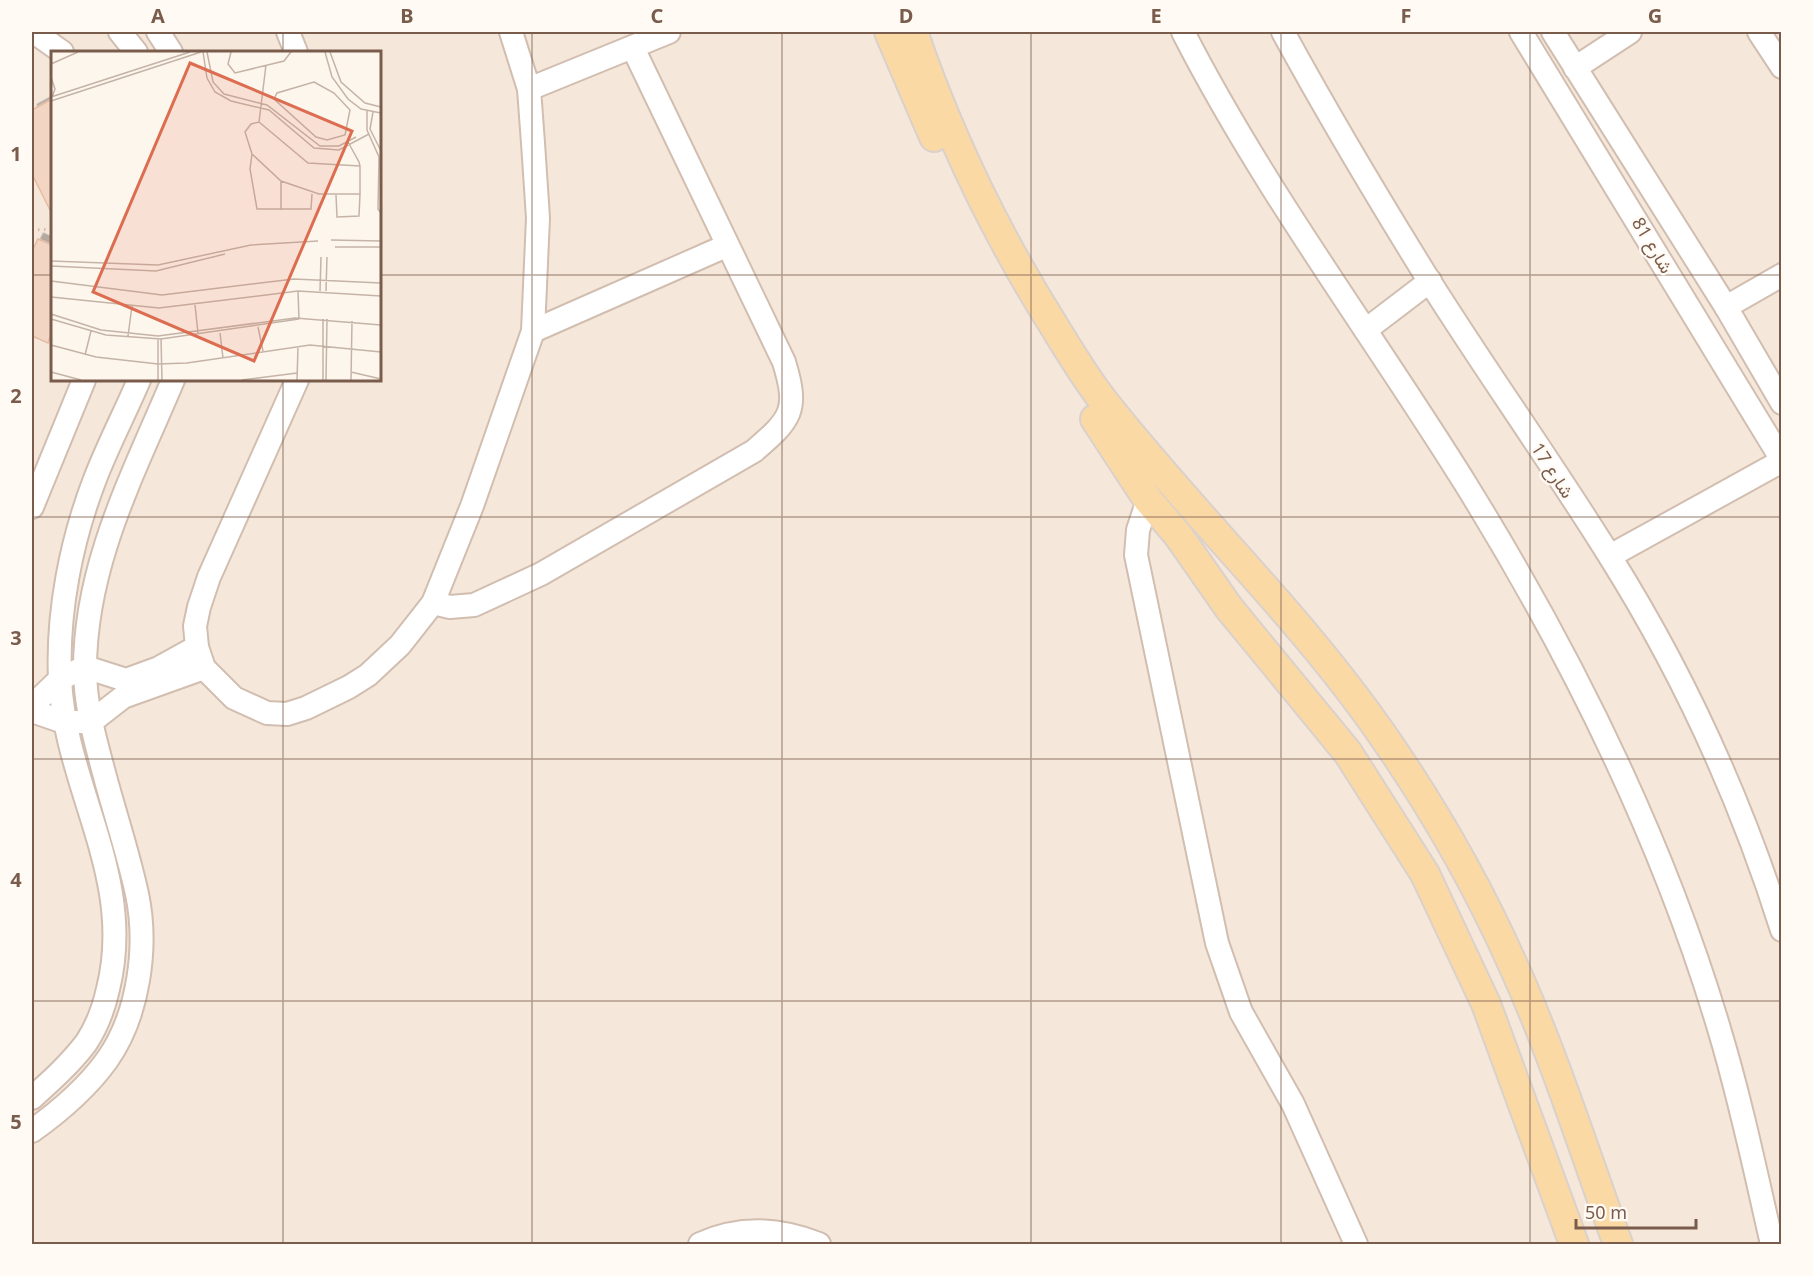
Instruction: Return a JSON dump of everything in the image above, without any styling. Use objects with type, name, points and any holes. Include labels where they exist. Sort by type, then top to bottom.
[{"type":"main road","points":[[889,32],[939,148],[990,250],[1049,350],[1148,500],[1178,536],[1237,617],[1348,753],[1425,874],[1486,1004],[1574,1245]]},
{"type":"main road","points":[[913,32],[938,98],[987,207],[1040,304],[1070,352],[1102,400],[1184,500],[1313,644],[1346,685],[1378,728],[1436,817],[1489,914],[1514,967],[1618,1245]]},
{"type":"street","points":[[34,32],[61,51]]},
{"type":"street","points":[[120,32],[135,51]]},
{"type":"street","points":[[158,32],[170,51]]},
{"type":"street","points":[[288,32],[296,51]]},
{"type":"street","points":[[297,381],[209,577],[195,626],[200,658],[234,698],[254,708],[287,714],[306,708],[368,675],[400,645],[433,603],[490,456],[533,331],[538,218],[529,89],[511,32]]},
{"type":"street","points":[[529,89],[669,32]]},
{"type":"street","points":[[1183,32],[1282,205],[1367,329],[1465,484],[1585,694],[1636,805],[1681,917],[1720,1032],[1772,1245]]},
{"type":"street","name":"شارع 17","points":[[1283,32],[1430,281],[1610,556],[1675,672],[1754,850],[1782,930]]},
{"type":"street","name":"شارع 81","points":[[1521,32],[1782,461]]},
{"type":"street","name":"شارع 81","points":[[1553,32],[1726,307],[1782,403]]},
{"type":"street","points":[[1575,68],[1630,32]]},
{"type":"street","points":[[1759,32],[1782,67]]},
{"type":"street","points":[[433,603],[450,607],[474,605],[541,574],[754,452],[775,433],[791,411],[792,388],[784,362],[726,246],[633,48]]},
{"type":"street","points":[[1618,188],[1641,173]]},
{"type":"street","points":[[533,331],[726,246]]},
{"type":"street","points":[[1726,307],[1782,275]]},
{"type":"street","points":[[1367,329],[1430,281]]},
{"type":"street","points":[[32,507],[84,381]]},
{"type":"street","points":[[32,1098],[64,1069],[87,1042],[105,1004],[116,961],[116,912],[64,722],[60,678],[67,581],[80,525],[95,479],[139,381]]},
{"type":"street","points":[[32,1131],[84,1088],[108,1059],[126,1022],[138,980],[141,941],[138,895],[91,722],[85,667],[89,615],[103,551],[111,525],[172,381]]},
{"type":"street","points":[[1610,556],[1782,461]]},
{"type":"street","points":[[1148,500],[1138,530],[1136,555],[1217,943],[1241,1012],[1293,1104],[1356,1245]]},
{"type":"street","points":[[200,658],[123,696],[91,722],[64,722],[32,709],[60,678],[85,667],[126,680],[159,668],[200,658]]},
{"type":"street","points":[[700,1245],[720,1235],[757,1231],[790,1233],[819,1245]]},
{"type":"path","points":[[32,230],[51,229]]},
{"type":"shaded area","points":[[32,32],[1781,32],[1781,1244],[32,1244]]},
{"type":"building","points":[[51,100],[51,212],[32,174],[32,110]]},
{"type":"building","points":[[38,239],[51,245],[51,334],[48,343],[32,336],[32,246],[34,247]]}]
